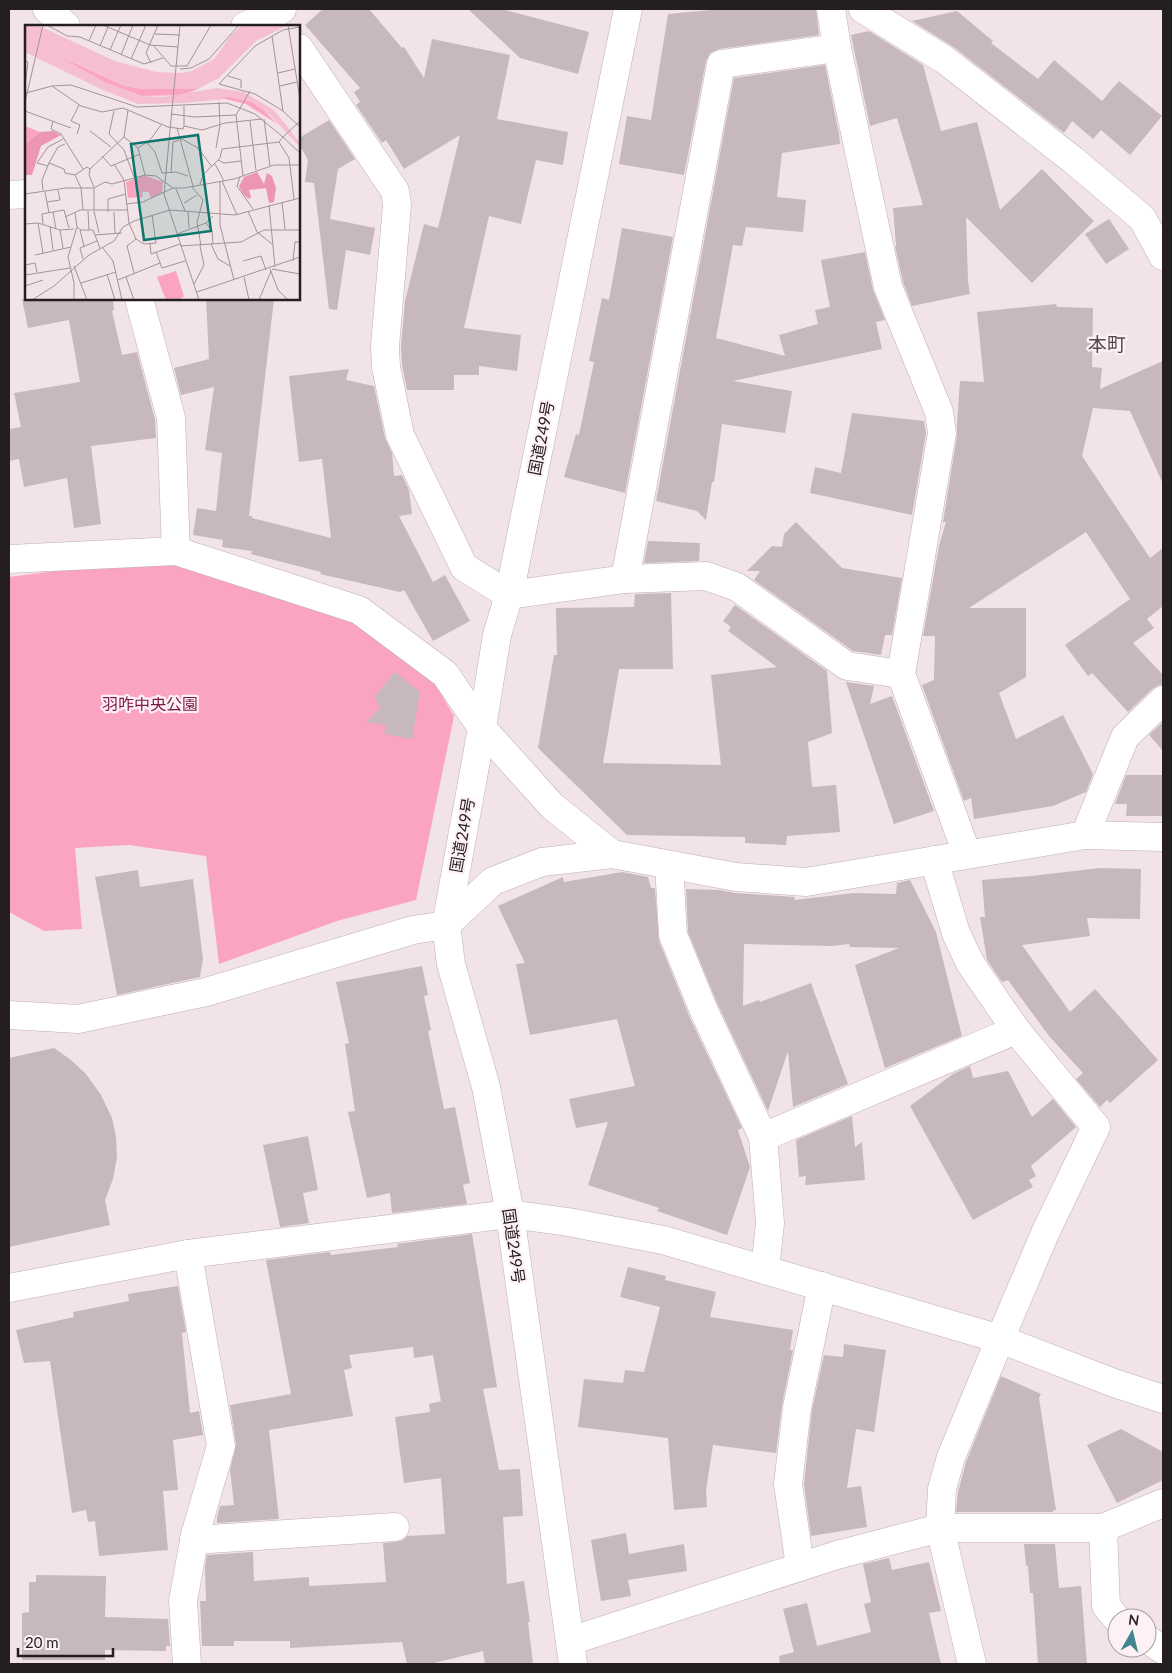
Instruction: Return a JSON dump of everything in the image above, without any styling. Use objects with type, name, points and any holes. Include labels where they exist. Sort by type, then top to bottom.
[{"type":"main road","points":[[47,9],[65,25]]},
{"type":"main road","name":"国道249号","points":[[571,1652],[510,1214],[486,1087],[451,964],[446,925],[497,635],[508,595],[628,9]]},
{"type":"main road","points":[[831,9],[837,48],[888,286],[939,412],[942,433],[900,674],[967,854]]},
{"type":"main road","points":[[863,9],[944,60],[1073,160],[1142,218],[1163,256]]},
{"type":"main road","points":[[249,25],[281,16]]},
{"type":"main road","points":[[625,579],[721,64],[837,48]]},
{"type":"main road","points":[[300,49],[395,191],[397,205],[385,346],[386,367],[400,435],[464,567],[508,595],[625,579],[706,576],[737,587],[847,666],[900,674]]},
{"type":"main road","points":[[9,195],[25,194]]},
{"type":"main road","points":[[139,300],[171,418],[176,551]]},
{"type":"main road","points":[[9,560],[176,551],[359,610],[445,674],[482,728],[552,806],[612,854]]},
{"type":"main road","points":[[1085,835],[1125,737],[1163,700]]},
{"type":"main road","points":[[9,1014],[78,1020],[206,992],[413,930],[446,925],[493,881],[542,862],[612,854],[736,877],[806,882],[1085,835],[1163,837]]},
{"type":"main road","points":[[934,860],[956,933],[966,955],[1016,1030],[1096,1127],[1046,1230],[1000,1338],[951,1457],[942,1490],[940,1528],[972,1664]]},
{"type":"main road","points":[[669,864],[673,936],[704,1011],[763,1137],[770,1223],[766,1270]]},
{"type":"main road","points":[[763,1137],[1016,1030]]},
{"type":"main road","points":[[9,1288],[188,1254],[510,1214],[568,1222],[663,1240],[1000,1338],[1114,1383],[1163,1399]]},
{"type":"main road","points":[[187,1664],[183,1601],[194,1540],[221,1446],[188,1254]]},
{"type":"main road","points":[[800,1566],[788,1484],[797,1408],[822,1286]]},
{"type":"main road","points":[[571,1652],[800,1566],[837,1554],[940,1528],[1103,1528],[1163,1503]]},
{"type":"main road","points":[[194,1540],[395,1527]]},
{"type":"main road","points":[[1103,1528],[1106,1606],[1108,1608]]},
{"type":"green space","name":"羽咋中央公園","points":[[154,558],[353,615],[426,668],[454,716],[416,900],[337,921],[219,964],[206,856],[129,845],[75,848],[82,929],[44,931],[9,912],[9,577]]},
{"type":"building","points":[[323,9],[369,9],[402,48],[404,47],[424,78],[432,39],[510,55],[497,119],[568,132],[563,165],[536,160],[521,224],[489,216],[464,328],[521,335],[517,371],[479,366],[479,375],[454,375],[454,390],[407,390],[402,365],[401,346],[405,301],[424,224],[438,228],[460,135],[404,169],[386,140],[382,143],[356,105],[360,102],[354,92],[360,88],[305,25]]},
{"type":"building","points":[[468,9],[501,9],[589,32],[578,74],[520,58]]},
{"type":"building","points":[[721,9],[816,9],[819,35],[719,49],[710,53],[706,61],[684,175],[619,164],[627,116],[651,120],[668,14]]},
{"type":"building","points":[[957,11],[993,41],[991,43],[1038,79],[1054,60],[1102,101],[1119,81],[1162,116],[1130,155],[1101,130],[1093,139],[1072,121],[1064,133],[955,48],[912,21]]},
{"type":"building","points":[[869,31],[923,65],[941,131],[977,122],[1000,210],[1042,169],[1094,221],[1032,283],[966,217],[970,294],[912,306],[903,282],[895,246],[893,208],[923,205],[897,118],[870,126],[851,35]]},
{"type":"building","points":[[825,65],[840,144],[782,153],[777,197],[806,200],[803,232],[746,227],[742,246],[733,245],[716,338],[785,356],[779,335],[818,324],[815,310],[830,307],[821,260],[865,252],[873,290],[885,320],[876,322],[882,349],[733,381],[792,391],[785,433],[722,424],[714,482],[712,482],[706,520],[697,511],[656,501],[734,78]]},
{"type":"building","points":[[329,120],[355,159],[338,169],[330,219],[375,228],[370,255],[346,250],[337,310],[329,309],[314,183],[305,182],[308,160],[300,146],[300,137]]},
{"type":"building","points":[[1109,219],[1129,249],[1106,264],[1085,234]]},
{"type":"building","points":[[622,228],[673,237],[625,493],[564,477],[576,434],[579,435],[594,362],[589,361],[602,298],[609,300]]},
{"type":"building","points":[[22,299],[113,300],[114,310],[112,311],[122,355],[137,352],[155,420],[156,438],[91,446],[101,524],[74,528],[67,478],[24,487],[19,459],[9,461],[9,429],[21,427],[14,393],[80,382],[69,320],[28,328]]},
{"type":"building","points":[[206,300],[274,300],[249,516],[331,538],[322,459],[299,462],[289,376],[349,369],[346,380],[374,386],[385,438],[392,453],[394,476],[402,475],[409,490],[412,514],[399,516],[433,582],[445,575],[470,621],[433,641],[404,590],[400,592],[320,574],[321,572],[251,554],[252,551],[222,547],[223,540],[193,535],[197,508],[216,511],[222,453],[205,450],[214,387],[181,395],[174,368],[209,359]]},
{"type":"building","points":[[1056,304],[1057,307],[1093,308],[1092,367],[1102,368],[1100,389],[1163,361],[1163,484],[1130,411],[1093,408],[1082,456],[1150,558],[1163,548],[1163,606],[1147,619],[1154,628],[1133,643],[1163,675],[1163,685],[1152,689],[1128,712],[1092,673],[1088,676],[1065,645],[1130,599],[1086,532],[969,608],[1026,608],[1026,677],[999,693],[1016,739],[1063,715],[1093,774],[1086,792],[1053,806],[974,819],[971,798],[964,801],[922,685],[934,680],[935,636],[923,636],[939,546],[946,522],[943,522],[957,436],[960,381],[984,382],[977,312]]},
{"type":"building","points":[[852,413],[924,421],[926,433],[912,515],[810,493],[815,467],[841,473]]},
{"type":"building","points":[[796,522],[842,568],[902,578],[892,635],[885,635],[881,655],[853,651],[754,580],[760,571],[747,571],[772,546],[782,547],[784,534]]},
{"type":"building","points":[[648,541],[700,543],[699,561],[644,563]]},
{"type":"building","points":[[671,593],[673,669],[619,669],[603,763],[721,765],[711,675],[777,667],[728,631],[731,627],[723,621],[735,605],[827,671],[832,733],[808,742],[812,787],[836,785],[840,832],[787,836],[786,845],[745,843],[745,837],[627,835],[538,748],[554,655],[557,655],[556,608],[634,607],[635,594]]},
{"type":"building","points":[[395,672],[420,692],[412,739],[384,734],[386,725],[366,722],[380,708],[375,696]]},
{"type":"building","points":[[846,682],[874,686],[870,704],[892,696],[934,811],[894,824]]},
{"type":"building","points":[[1163,722],[1163,751],[1149,735]]},
{"type":"building","points":[[1126,775],[1163,775],[1163,816],[1126,816],[1127,804],[1115,804]]},
{"type":"building","points":[[1100,868],[1141,869],[1140,919],[1087,918],[1090,936],[1022,945],[1070,1012],[1095,989],[1158,1060],[1110,1103],[1107,1100],[1100,1107],[1076,1079],[1083,1073],[1049,1036],[1008,980],[1002,982],[987,960],[980,917],[985,917],[982,880]]},
{"type":"building","points":[[138,870],[140,887],[193,879],[203,959],[200,977],[117,995],[95,877]]},
{"type":"building","points":[[622,872],[648,877],[651,888],[655,888],[659,941],[690,1018],[742,1128],[738,1130],[750,1167],[727,1235],[657,1211],[659,1208],[588,1185],[608,1122],[576,1128],[569,1099],[635,1086],[617,1019],[530,1035],[516,964],[525,963],[498,906],[563,877],[564,882]]},
{"type":"building","points":[[910,880],[936,932],[962,1036],[885,1068],[855,965],[899,948],[850,947],[849,944],[832,946],[744,944],[743,1006],[759,1000],[760,1002],[811,983],[848,1084],[793,1107],[788,1051],[768,1111],[718,1005],[688,932],[686,889],[795,897],[794,900],[854,893],[896,894],[897,883]]},
{"type":"building","points":[[422,966],[428,995],[424,996],[431,1030],[428,1031],[444,1109],[455,1107],[470,1183],[463,1185],[467,1204],[392,1213],[390,1193],[367,1198],[348,1112],[355,1111],[345,1044],[349,1043],[336,982]]},
{"type":"building","points":[[54,1048],[86,1074],[101,1095],[112,1118],[116,1137],[117,1157],[113,1179],[105,1200],[110,1225],[9,1247],[9,1058]]},
{"type":"building","points":[[970,1066],[973,1078],[1008,1071],[1032,1117],[1053,1099],[1076,1127],[1031,1166],[1036,1176],[1029,1180],[1033,1187],[973,1220],[910,1106],[953,1074]]},
{"type":"building","points":[[852,1116],[855,1147],[862,1142],[865,1180],[805,1185],[806,1176],[799,1177],[796,1140]]},
{"type":"building","points":[[308,1136],[318,1190],[303,1193],[309,1223],[280,1227],[263,1145]]},
{"type":"building","points":[[472,1234],[497,1387],[483,1389],[499,1470],[520,1469],[523,1516],[503,1517],[507,1584],[524,1581],[530,1622],[528,1622],[533,1664],[485,1664],[483,1651],[430,1664],[407,1664],[402,1642],[290,1648],[290,1641],[234,1641],[234,1646],[202,1646],[200,1601],[206,1601],[205,1567],[207,1555],[253,1552],[254,1581],[309,1577],[309,1586],[386,1582],[383,1543],[403,1540],[407,1536],[445,1534],[441,1478],[404,1483],[395,1417],[430,1412],[429,1404],[441,1401],[433,1355],[414,1358],[413,1347],[349,1355],[352,1368],[344,1370],[353,1416],[269,1430],[279,1519],[217,1523],[220,1506],[234,1505],[230,1470],[236,1444],[230,1405],[291,1394],[266,1260],[330,1252],[331,1255],[398,1247],[397,1244]]},
{"type":"building","points":[[628,1267],[666,1276],[665,1280],[716,1292],[710,1317],[793,1330],[790,1350],[793,1350],[782,1405],[776,1453],[713,1445],[706,1490],[707,1507],[674,1510],[668,1438],[578,1427],[584,1379],[623,1383],[625,1370],[644,1372],[660,1307],[620,1297]]},
{"type":"building","points":[[178,1286],[186,1332],[182,1333],[190,1413],[199,1411],[203,1435],[173,1440],[178,1490],[163,1491],[168,1550],[99,1556],[95,1521],[88,1522],[86,1510],[72,1513],[50,1361],[24,1363],[16,1330],[74,1317],[73,1312],[129,1301],[128,1294]]},
{"type":"building","points":[[844,1344],[886,1350],[874,1432],[856,1429],[847,1488],[861,1486],[867,1527],[811,1536],[804,1484],[812,1410],[824,1355],[843,1357]]},
{"type":"building","points":[[1001,1376],[1041,1394],[1039,1398],[1056,1510],[1053,1510],[1053,1512],[956,1512],[958,1492],[966,1462]]},
{"type":"building","points":[[1121,1429],[1163,1452],[1163,1480],[1117,1503],[1087,1445]]},
{"type":"building","points":[[626,1533],[629,1554],[684,1544],[687,1571],[628,1580],[631,1596],[601,1601],[591,1540]]},
{"type":"building","points":[[1024,1544],[1055,1544],[1059,1588],[1081,1586],[1087,1664],[1038,1664],[1033,1593],[1030,1593]]},
{"type":"building","points":[[889,1558],[892,1570],[929,1562],[941,1611],[929,1613],[941,1664],[780,1664],[779,1656],[794,1652],[783,1609],[807,1603],[817,1646],[871,1632],[864,1604],[871,1602],[863,1564]]},
{"type":"building","points":[[36,1575],[106,1576],[105,1617],[168,1619],[170,1646],[166,1646],[166,1651],[105,1650],[105,1660],[22,1660],[22,1613],[29,1612],[29,1582],[36,1582]]},
{"type":"district","name":"本町","points":[[1107,344]]}]
